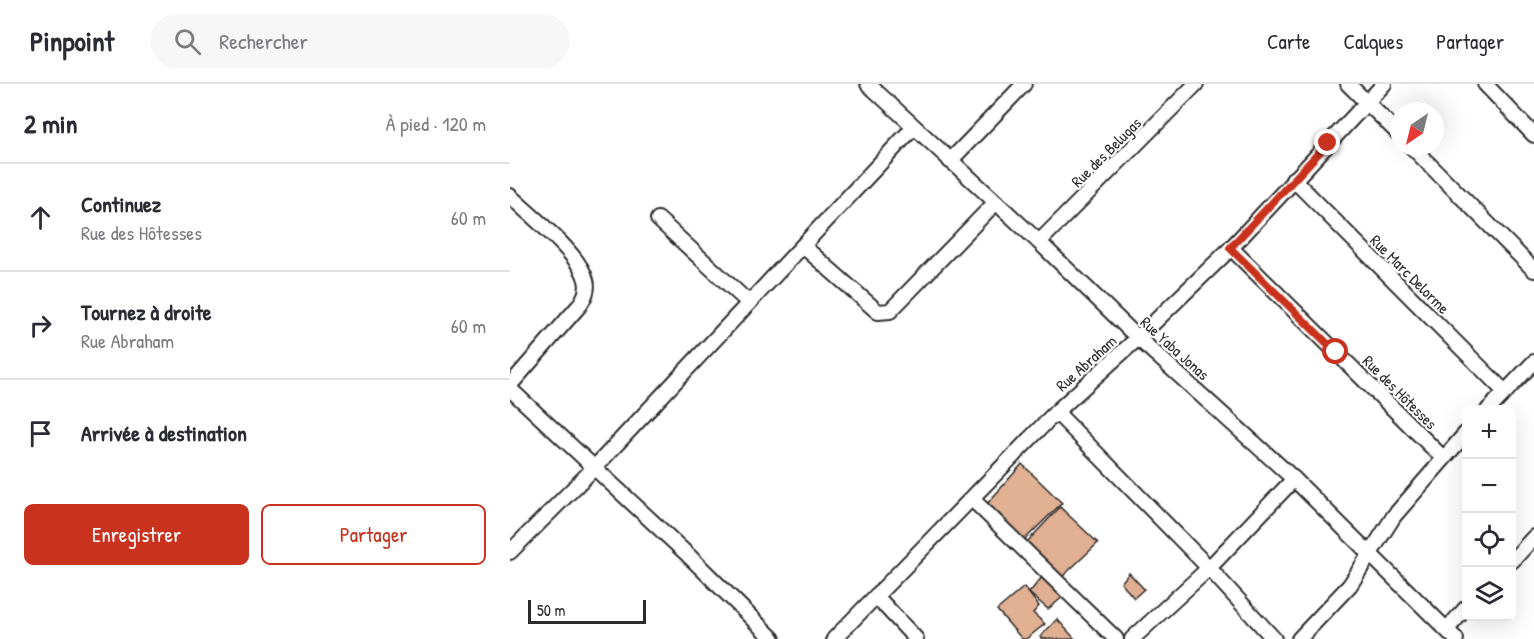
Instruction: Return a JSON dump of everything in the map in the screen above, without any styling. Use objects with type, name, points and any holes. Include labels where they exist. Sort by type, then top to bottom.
[{"type":"street","name":"Rue Yaba Jonas","points":[[868,84],[1039,242],[1138,338],[1294,479],[1451,634]]},
{"type":"street","points":[[950,160],[1024,84]]},
{"type":"street","name":"Rue des Belugas","points":[[1039,242],[1196,84]]},
{"type":"street","points":[[1348,84],[1390,125]]},
{"type":"street","name":"Rue Abraham","points":[[834,639],[1056,412],[1138,338],[1230,248],[1384,84]]},
{"type":"street","points":[[1485,84],[1534,135]]},
{"type":"street","points":[[510,552],[595,467],[914,127]]},
{"type":"street","points":[[1421,156],[1534,270]]},
{"type":"street","name":"Rue Marc Delorme","points":[[1293,179],[1505,392]]},
{"type":"street","points":[[510,196],[559,241],[578,263],[586,280],[586,294],[579,306],[510,387],[774,639]]},
{"type":"street","points":[[803,246],[878,312],[885,313],[890,311],[995,203]]},
{"type":"street","points":[[658,219],[748,303]]},
{"type":"street","name":"Rue des Hôtesses","points":[[1230,248],[1443,458]]},
{"type":"street","points":[[1493,405],[1534,362]]},
{"type":"street","points":[[1056,412],[1209,568],[1274,639]]},
{"type":"street","points":[[1299,639],[1350,585],[1394,516],[1462,438]]},
{"type":"street","points":[[1132,639],[1209,568],[1294,479]]},
{"type":"street","points":[[972,499],[1116,639]]},
{"type":"street","points":[[1516,557],[1534,537]]},
{"type":"street","points":[[876,596],[916,639]]},
{"type":"street","points":[[1451,634],[1462,616]]},
{"type":"building","points":[[1022,464],[1062,503],[1023,541],[986,505]]},
{"type":"building","points":[[1060,507],[1098,543],[1062,577],[1026,543]]},
{"type":"building","points":[[1129,573],[1144,589],[1134,598],[1121,583]]},
{"type":"building","points":[[1043,576],[1063,597],[1048,609],[1029,593]]},
{"type":"building","points":[[1024,587],[1039,606],[1033,613],[1045,624],[1026,639],[1022,639],[997,610]]},
{"type":"building","points":[[1057,619],[1075,639],[1042,639],[1040,637]]},
{"type":"route","points":[[1328,143],[1230,248],[1336,352]]}]
